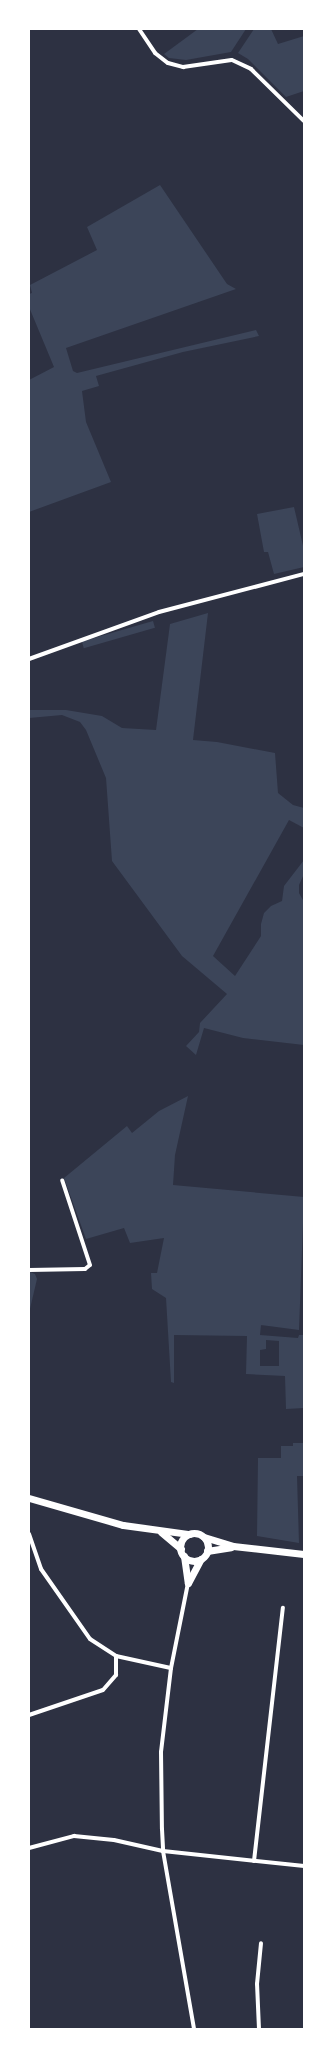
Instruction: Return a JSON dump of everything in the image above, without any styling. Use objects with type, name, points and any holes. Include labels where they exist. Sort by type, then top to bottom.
[{"type":"street","points":[[139,29],[155,53],[168,63],[183,67],[232,60],[251,70],[304,121]]},
{"type":"street","points":[[29,659],[159,612],[304,574]]},
{"type":"street","points":[[29,1270],[85,1269],[90,1265],[62,1180]]},
{"type":"street","points":[[29,1498],[123,1525],[161,1532],[194,1533],[233,1546],[304,1554]]},
{"type":"street","points":[[161,1532],[190,1560],[201,1559]]},
{"type":"street","points":[[29,1534],[40,1569],[90,1639],[116,1656],[171,1668]]},
{"type":"street","points":[[188,1583],[182,1552],[182,1540],[189,1534]]},
{"type":"street","points":[[204,1537],[207,1551]]},
{"type":"street","points":[[194,2029],[163,1851],[161,1752],[171,1668],[188,1583],[207,1551],[233,1546]]},
{"type":"street","points":[[254,1862],[283,1608]]},
{"type":"street","points":[[29,1715],[103,1690],[116,1675],[116,1656]]},
{"type":"street","points":[[29,1848],[74,1836],[114,1840],[163,1851],[254,1862],[304,1866]]},
{"type":"street","points":[[259,2029],[257,1984],[261,1943]]},
{"type":"shaded area","points":[[198,29],[246,29],[231,52],[186,60],[169,58],[164,54]]},
{"type":"shaded area","points":[[254,29],[271,29],[278,44],[304,36],[304,91],[286,97],[248,59],[238,53]]},
{"type":"shaded area","points":[[160,185],[227,284],[236,289],[66,348],[73,371],[77,373],[256,330],[259,336],[183,352],[96,376],[99,386],[82,391],[86,422],[111,482],[29,512],[29,380],[54,367],[29,307],[29,294],[32,293],[30,285],[97,250],[87,227]]},
{"type":"shaded area","points":[[294,507],[304,550],[304,567],[274,574],[268,552],[264,552],[257,514]]},
{"type":"shaded area","points":[[208,613],[193,740],[217,742],[275,753],[278,793],[293,805],[304,808],[304,828],[289,820],[213,956],[235,976],[261,936],[261,924],[264,913],[271,906],[282,901],[284,886],[304,860],[304,874],[299,885],[299,893],[304,902],[304,1045],[243,1038],[204,1028],[196,1055],[186,1046],[199,1032],[200,1023],[227,994],[182,956],[112,861],[106,778],[86,730],[80,722],[62,715],[29,718],[29,710],[66,710],[102,716],[122,728],[156,730],[170,624]]},
{"type":"shaded area","points":[[153,621],[155,628],[84,648],[82,641]]},
{"type":"shaded area","points":[[188,1096],[175,1155],[173,1185],[304,1197],[299,1330],[261,1325],[260,1335],[298,1338],[299,1335],[304,1335],[304,1408],[286,1409],[285,1376],[246,1374],[247,1336],[174,1335],[174,1383],[171,1382],[166,1298],[152,1289],[151,1273],[157,1273],[164,1238],[130,1243],[124,1228],[86,1239],[64,1178],[127,1126],[132,1133],[159,1111]],"holes":[[[266,1340],[279,1341],[279,1366],[260,1366],[260,1350],[266,1349]]]},
{"type":"shaded area","points":[[30,1272],[35,1274],[37,1279],[29,1313]]},
{"type":"shaded area","points":[[293,1443],[304,1443],[304,1476],[297,1476],[299,1543],[257,1536],[258,1458],[281,1458],[281,1446],[293,1446]]}]
